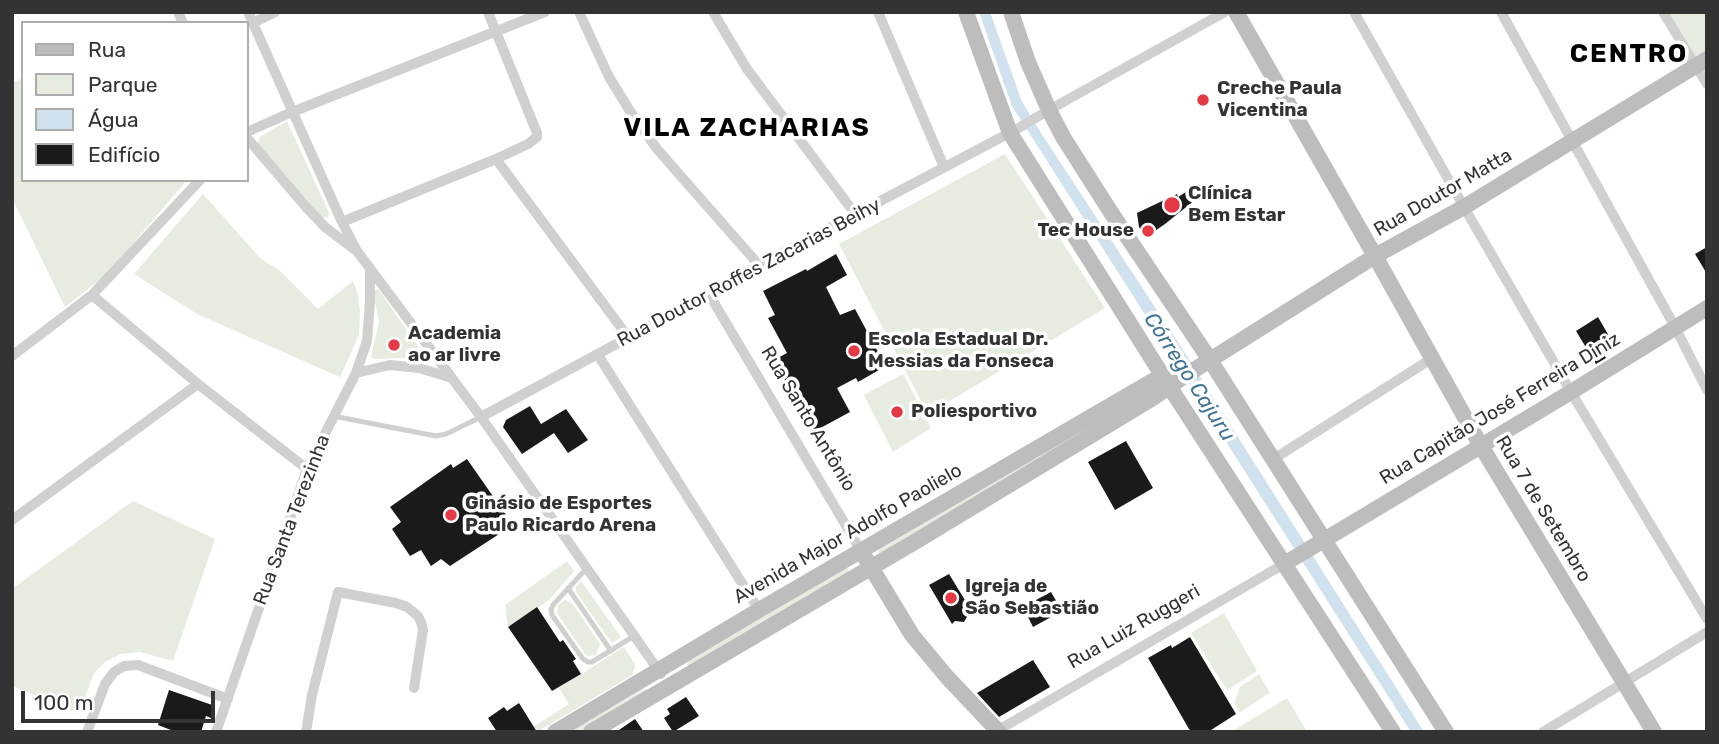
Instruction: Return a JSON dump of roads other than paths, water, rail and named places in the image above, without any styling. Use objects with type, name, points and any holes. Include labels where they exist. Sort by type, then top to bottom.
[{"type":"main road","points":[[966,12],[1014,131],[1166,380],[1289,561],[1393,732]]},
{"type":"main road","points":[[1011,12],[1045,112],[1272,460],[1318,542],[1446,732]]},
{"type":"main road","name":"Rua 7 de Setembro","points":[[1236,12],[1481,446],[1654,732]]},
{"type":"main road","name":"Rua Doutor Matta","points":[[1183,377],[1376,256],[1464,207],[1701,62]]},
{"type":"main road","name":"Rua Capitão José Ferreira Diniz","points":[[1289,561],[1707,308]]},
{"type":"main road","name":"Avenida Major Adolfo Paolielo","points":[[555,732],[861,551],[1166,380],[1183,377]]},
{"type":"main road","name":"Avenida Major Adolfo Paolielo","points":[[591,732],[1153,398],[1166,380]]},
{"type":"main road","name":"Rua Santo Antônio","points":[[861,551],[912,635],[997,731]]},
{"type":"street","points":[[248,12],[357,251],[481,417],[669,685]]},
{"type":"street","points":[[253,23],[275,12]]},
{"type":"street","points":[[342,222],[534,141],[537,133],[488,12]]},
{"type":"street","points":[[248,132],[545,12]]},
{"type":"street","points":[[579,12],[609,77],[657,149],[759,265]]},
{"type":"street","points":[[713,12],[747,69],[856,215]]},
{"type":"street","points":[[878,12],[944,167]]},
{"type":"street","name":"Rua Doutor Roffes Zacarias Beihy","points":[[481,417],[759,265],[1014,131],[1225,12]]},
{"type":"street","points":[[1354,12],[1571,392],[1707,619]]},
{"type":"street","points":[[1502,12],[1707,390]]},
{"type":"street","points":[[1663,12],[1701,62],[1707,84]]},
{"type":"street","points":[[248,139],[325,227],[357,251]]},
{"type":"street","points":[[496,159],[628,337]]},
{"type":"street","points":[[12,356],[92,295],[198,182]]},
{"type":"street","name":"Rua Santa Terezinha","points":[[216,732],[307,469],[356,373],[367,341],[370,269]]},
{"type":"street","name":"Rua Santo Antônio","points":[[709,294],[861,551]]},
{"type":"street","points":[[92,295],[198,384],[307,469]]},
{"type":"street","points":[[598,355],[759,610]]},
{"type":"street","points":[[1272,460],[1432,359]]},
{"type":"street","points":[[356,373],[390,366],[419,368],[452,378]]},
{"type":"street","points":[[12,520],[198,384]]},
{"type":"street","name":"Rua Luiz Ruggeri","points":[[997,731],[1289,561]]},
{"type":"street","points":[[306,732],[312,695],[338,592],[396,603],[407,607],[418,616],[423,630],[414,688]]},
{"type":"street","points":[[1543,732],[1707,632]]},
{"type":"street","points":[[87,732],[104,684],[114,672],[124,666],[138,665],[228,699]]},
{"type":"lane","points":[[333,416],[436,436],[481,417]]},
{"type":"lane","points":[[586,568],[553,605],[552,615],[583,659],[592,662],[634,636]]},
{"type":"lane","points":[[568,588],[611,650]]},
{"type":"water","name":"Córrego Cajuru","points":[[979,12],[990,12],[1022,102],[1043,136],[1185,353],[1424,732],[1411,732],[1012,106]]},
{"type":"place","name":"Creche Paula Vicentina","points":[[1203,100]]},
{"type":"place","name":"Clínica Bem Estar","points":[[1172,205]]},
{"type":"place","name":"Tec House","points":[[1148,231]]},
{"type":"place","name":"Academia ao ar livre","points":[[394,345]]},
{"type":"place","name":"Escola Estadual Dr. Messias da Fonseca","points":[[854,351]]},
{"type":"place","name":"Poliesportivo","points":[[897,412]]},
{"type":"place","name":"Ginásio de Esportes Paulo Ricardo Arena","points":[[451,515]]},
{"type":"place","name":"Igreja de São Sebastião","points":[[951,598]]},
{"type":"district","name":"CENTRO","points":[[1629,54]]},
{"type":"district","name":"VILA ZACHARIAS","points":[[747,128]]}]
